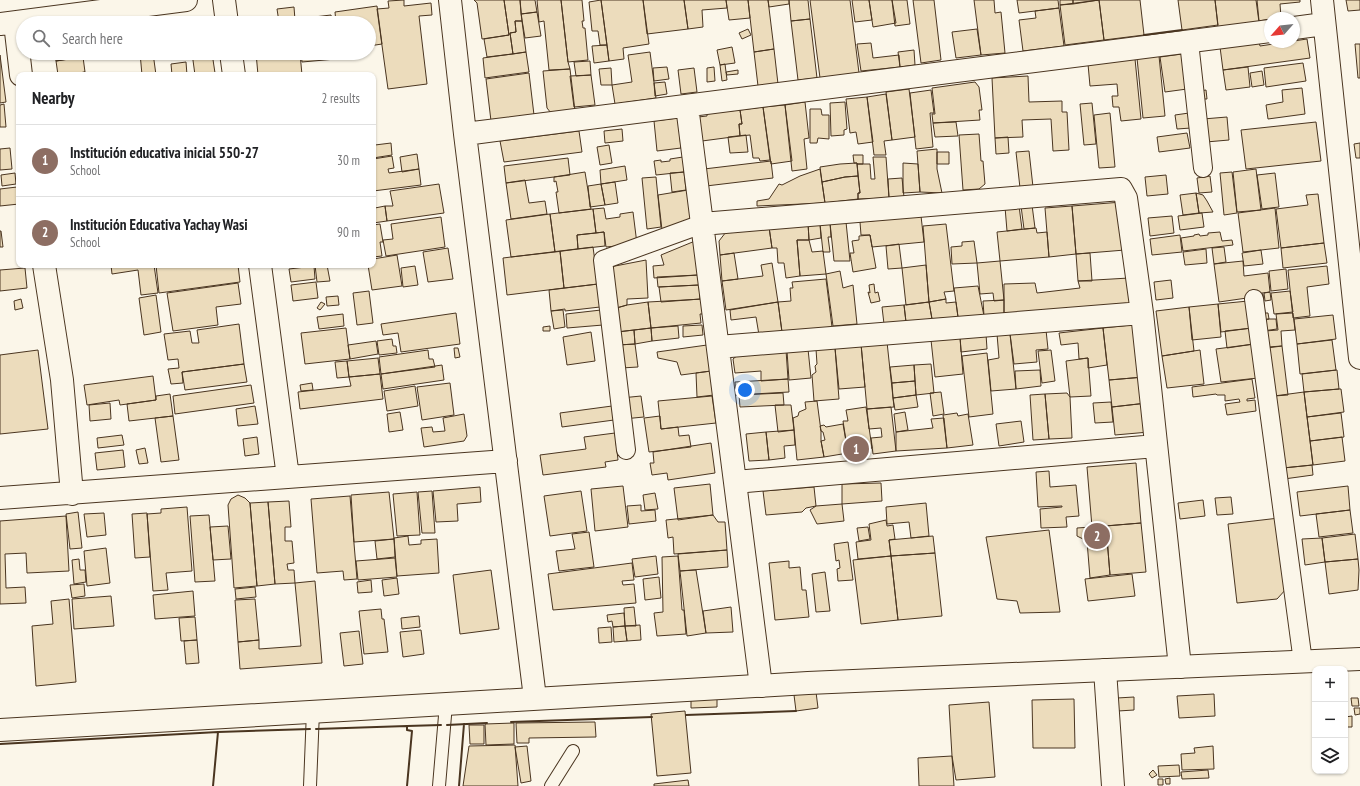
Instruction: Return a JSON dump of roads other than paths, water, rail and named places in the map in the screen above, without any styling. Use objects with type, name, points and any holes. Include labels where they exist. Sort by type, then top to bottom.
[{"type":"street","points":[[67,16],[186,0]]},
{"type":"street","points":[[224,0],[226,16]]},
{"type":"street","points":[[450,0],[465,134],[535,698]]},
{"type":"street","points":[[1322,0],[1360,358]]},
{"type":"street","points":[[8,24],[16,55]]},
{"type":"street","points":[[1300,27],[1324,24]]},
{"type":"street","points":[[465,134],[1264,32]]},
{"type":"street","points":[[1189,42],[1202,168]]},
{"type":"street","points":[[17,60],[20,72]]},
{"type":"street","points":[[232,60],[234,72]]},
{"type":"street","points":[[687,106],[761,686]]},
{"type":"street","points":[[626,450],[603,260],[702,224],[1121,189],[1126,198],[1142,314],[1180,667]]},
{"type":"street","points":[[44,268],[62,380],[72,494]]},
{"type":"street","points":[[260,268],[288,477]]},
{"type":"street","points":[[1254,298],[1303,662]]},
{"type":"street","points":[[718,347],[1142,314]]},
{"type":"street","points":[[735,482],[1156,446]]},
{"type":"street","points":[[0,498],[72,494],[506,461]]},
{"type":"street","points":[[0,730],[761,686],[1360,659]]},
{"type":"street","points":[[1106,670],[1113,786]]},
{"type":"lane","points":[[439,786],[446,704]]},
{"type":"lane","points":[[310,786],[313,711]]},
{"type":"lane","points":[[551,786],[573,751]]},
{"type":"place","name":"Institución educativa inicial 550-27","points":[[856,449]]},
{"type":"place","name":"Institución Educativa Yachay Wasi","points":[[1097,536]]}]
